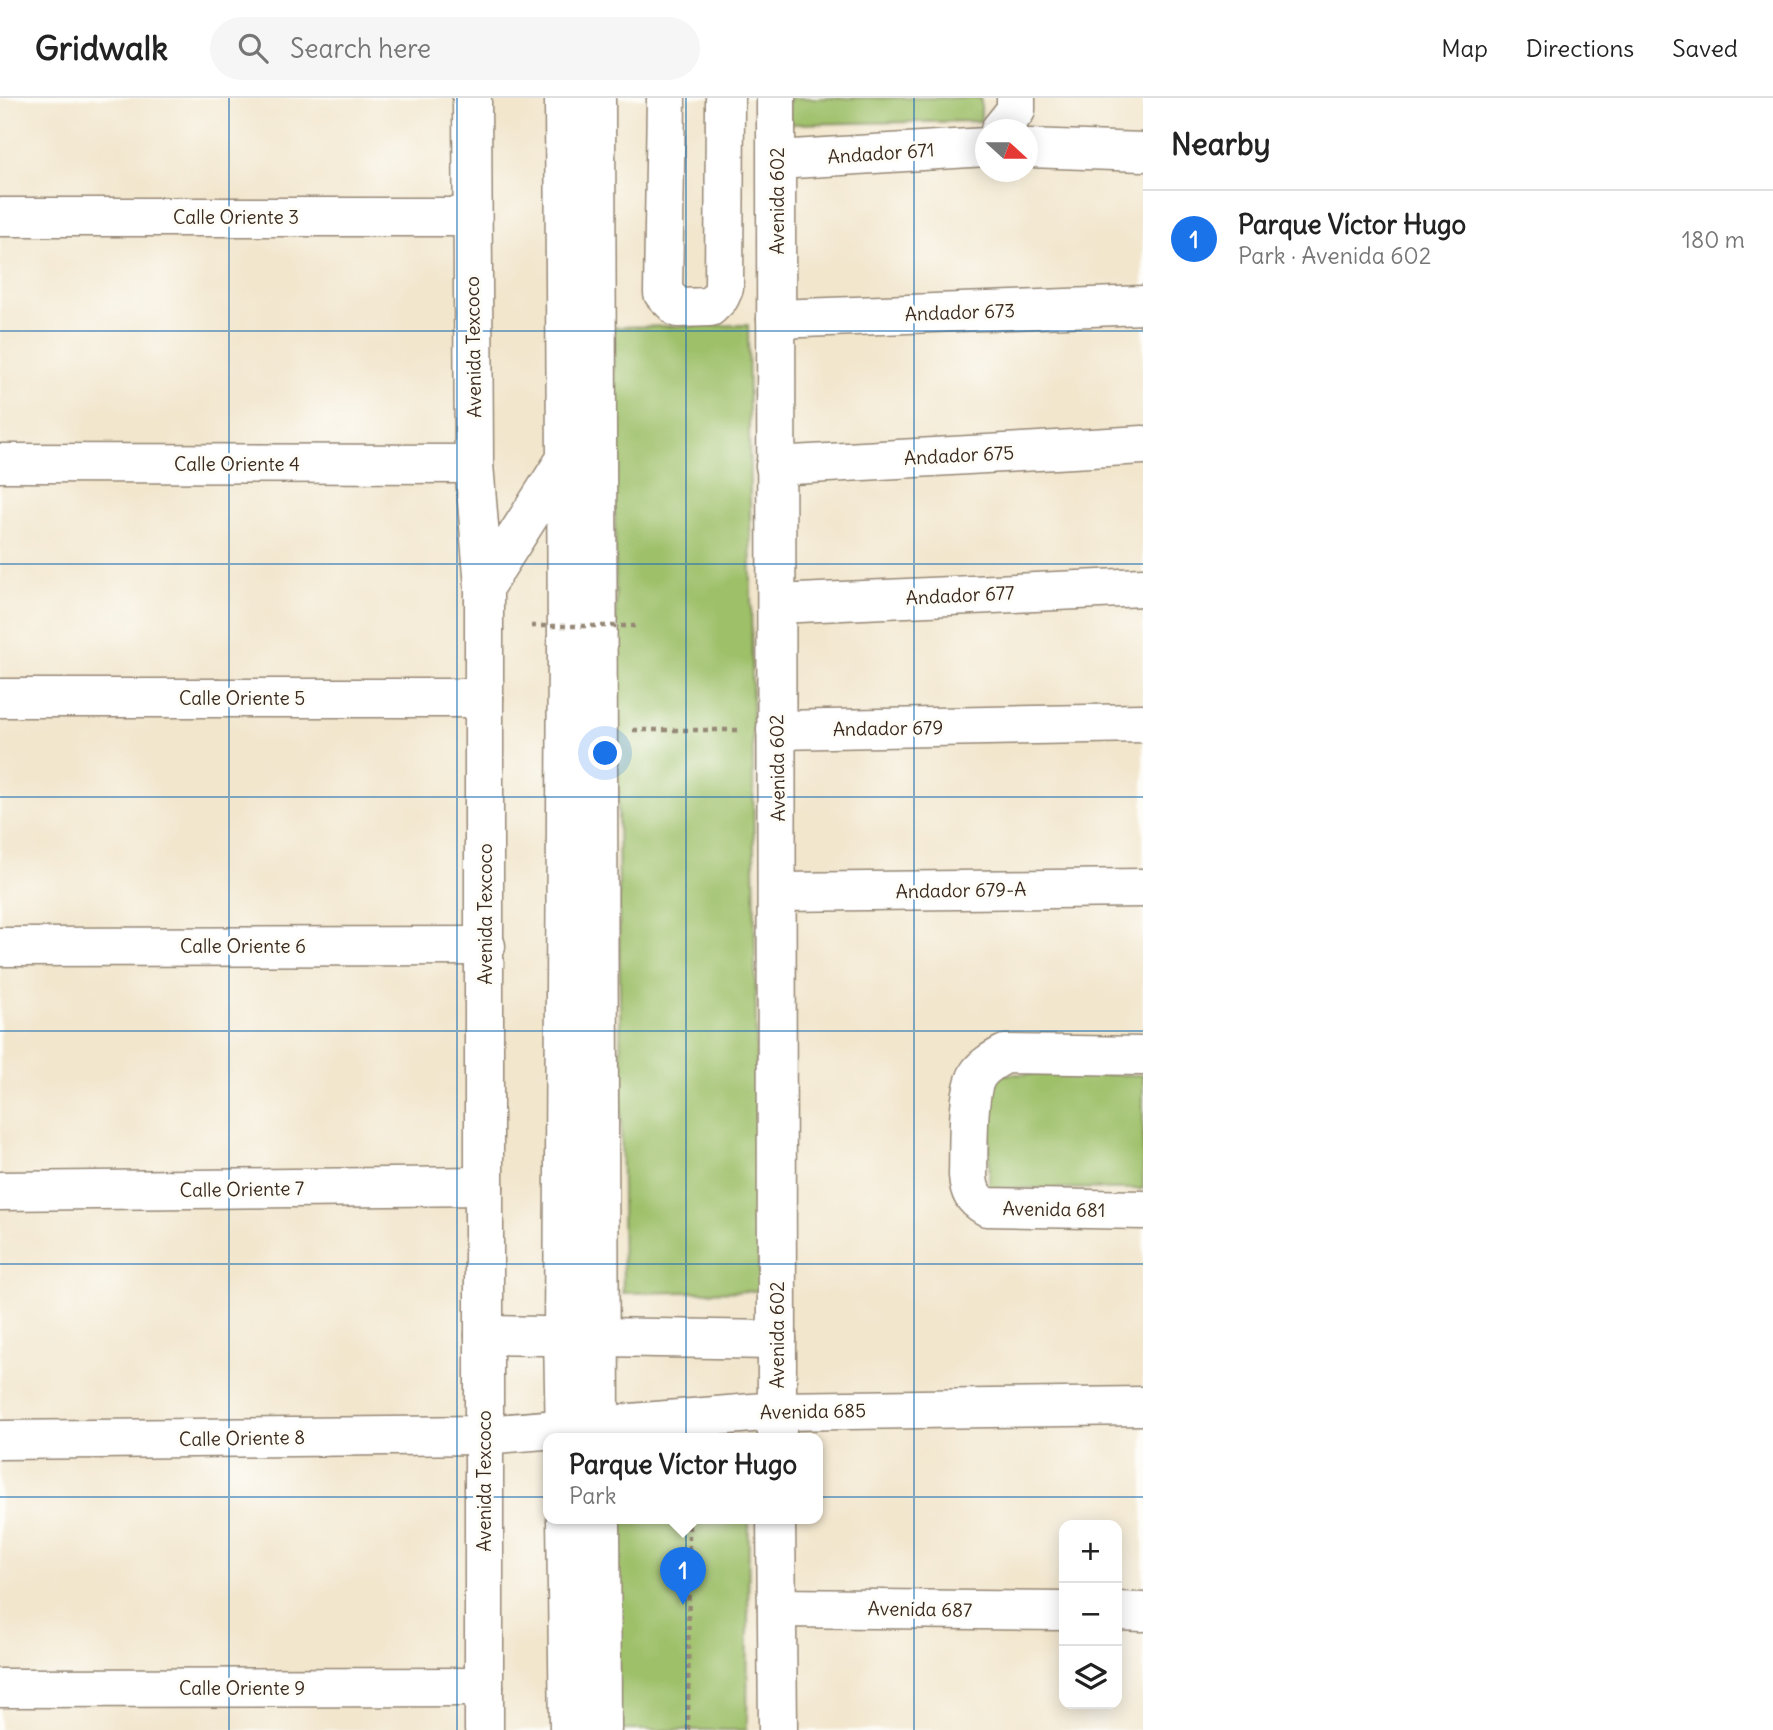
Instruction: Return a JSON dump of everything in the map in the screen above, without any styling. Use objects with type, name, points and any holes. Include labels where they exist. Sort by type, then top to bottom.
[{"type":"street","name":"Avenida Texcoco","points":[[472,98],[474,464],[484,587],[484,1730]]},
{"type":"street","points":[[564,98],[567,689],[583,1432]]},
{"type":"street","points":[[580,1336],[596,98]]},
{"type":"street","points":[[666,98],[663,293],[678,308],[710,307],[720,297],[724,288],[725,98]]},
{"type":"street","name":"Avenida 602","points":[[776,98],[777,1425]]},
{"type":"street","points":[[1009,119],[1016,110],[1016,98]]},
{"type":"street","name":"Andador 671","points":[[777,160],[975,148]]},
{"type":"street","points":[[1038,148],[1143,152]]},
{"type":"street","name":"Calle Oriente 3","points":[[0,217],[472,217]]},
{"type":"street","name":"Andador 673","points":[[776,319],[1143,305]]},
{"type":"street","name":"Andador 675","points":[[775,466],[1143,445]]},
{"type":"street","points":[[484,587],[565,460]]},
{"type":"street","name":"Calle Oriente 4","points":[[0,463],[474,464]]},
{"type":"street","name":"Andador 677","points":[[777,604],[1143,587]]},
{"type":"street","name":"Calle Oriente 5","points":[[0,698],[484,698]]},
{"type":"street","name":"Andador 679","points":[[776,730],[1143,723]]},
{"type":"street","name":"Andador 679-A","points":[[778,892],[1143,888]]},
{"type":"street","name":"Calle Oriente 6","points":[[0,947],[486,946]]},
{"type":"street","name":"Avenida 681","points":[[1143,1056],[1006,1054],[992,1061],[979,1073],[972,1087],[968,1175],[974,1200],[987,1207],[1143,1210]]},
{"type":"street","name":"Calle Oriente 7","points":[[0,1191],[484,1186]]},
{"type":"street","points":[[484,1335],[777,1340]]},
{"type":"street","name":"Avenida 685","points":[[550,1433],[777,1425],[1143,1406]]},
{"type":"street","name":"Avenida 685","points":[[484,1435],[543,1433]]},
{"type":"street","name":"Calle Oriente 8","points":[[0,1440],[484,1435]]},
{"type":"street","points":[[566,1524],[569,1730]]},
{"type":"street","points":[[601,1524],[602,1730]]},
{"type":"street","points":[[776,1524],[778,1730]]},
{"type":"street","name":"Avenida 687","points":[[777,1608],[1059,1611]]},
{"type":"street","points":[[1122,1611],[1143,1612]]},
{"type":"street","name":"Calle Oriente 9","points":[[0,1688],[484,1687]]},
{"type":"path","points":[[531,626],[635,626]]},
{"type":"path","points":[[632,730],[776,730]]},
{"type":"path","points":[[688,1730],[689,1524]]},
{"type":"green space","points":[[789,98],[981,98],[981,119],[975,121],[789,124]]},
{"type":"green space","points":[[748,325],[759,1291],[623,1293],[613,327]]},
{"type":"green space","points":[[991,1074],[1143,1075],[1143,1189],[989,1188]]},
{"type":"green space","points":[[618,1524],[749,1524],[747,1730],[618,1730]]},
{"type":"place","name":"Parque Víctor Hugo","points":[[683,1605]]}]
